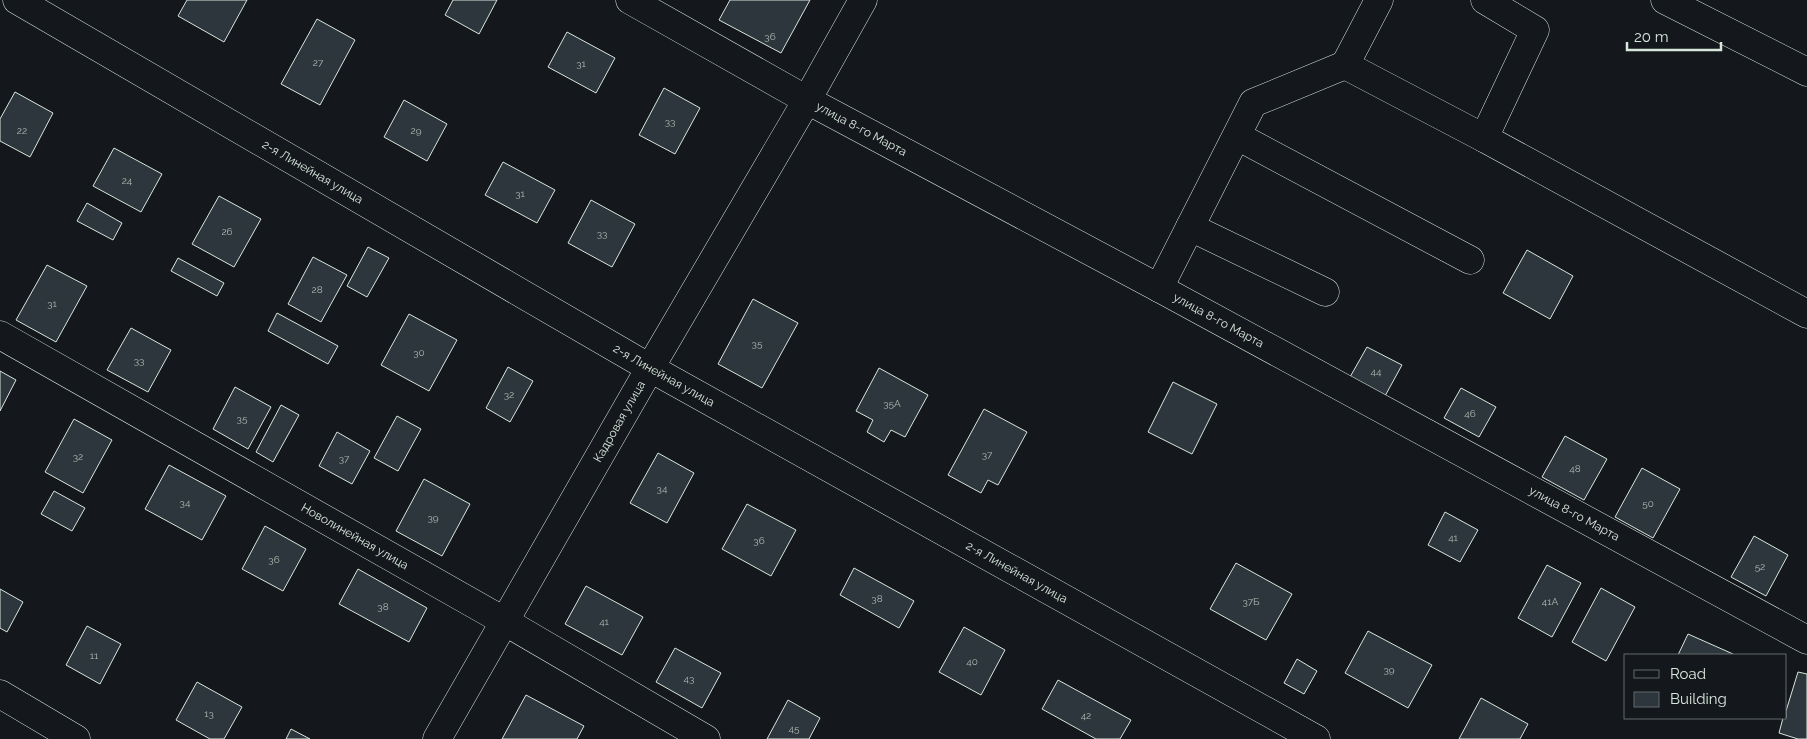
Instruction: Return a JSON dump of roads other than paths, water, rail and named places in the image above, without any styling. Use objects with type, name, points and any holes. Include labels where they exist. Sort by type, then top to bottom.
[{"type":"street","name":"2-я Линейная улица","points":[[17,0],[650,368],[1316,739]]},
{"type":"street","name":"улица 8-го Марта","points":[[630,0],[807,100],[1159,288],[1807,640]]},
{"type":"street","name":"Кадровая улица","points":[[437,739],[863,0]]},
{"type":"street","points":[[1159,288],[1252,103],[1346,65],[1379,0]]},
{"type":"street","points":[[1484,138],[1535,30],[1485,0]]},
{"type":"street","points":[[1665,0],[1807,72]]},
{"type":"street","points":[[1346,65],[1807,314]]},
{"type":"street","points":[[1237,136],[1470,260]]},
{"type":"street","points":[[1190,227],[1325,292]]},
{"type":"street","name":"Новолинейная улица","points":[[0,335],[504,621],[706,739]]},
{"type":"street","points":[[0,694],[76,739]]}]
